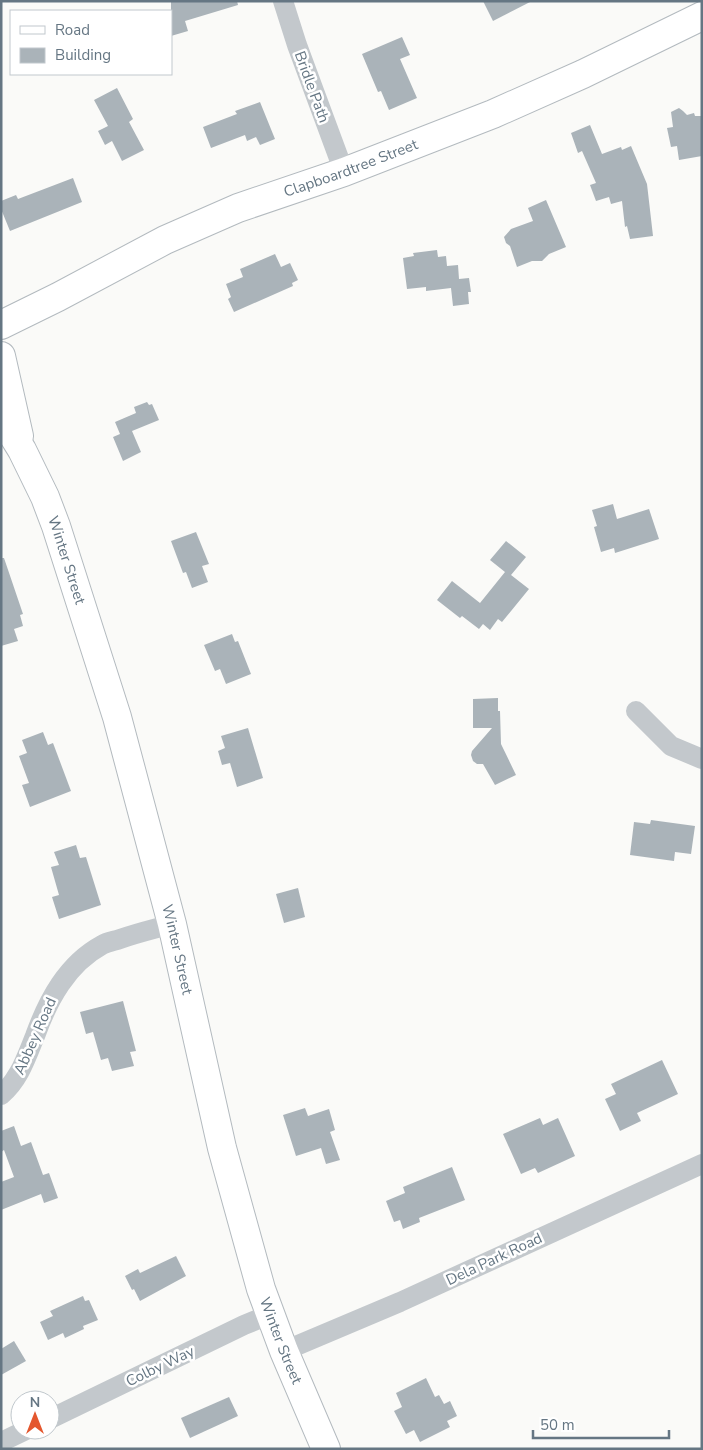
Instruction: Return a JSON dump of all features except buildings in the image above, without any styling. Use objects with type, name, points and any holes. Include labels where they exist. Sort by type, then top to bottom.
[{"type":"street","name":"Bridle Path","points":[[283,1],[297,45],[344,172]]},
{"type":"street","name":"Clapboardtree Street","points":[[1,325],[165,240],[238,208],[344,172],[493,114],[601,66],[702,16]]},
{"type":"street","name":"Winter Street","points":[[1,356],[22,450]]},
{"type":"street","name":"Winter Street","points":[[1,416],[22,450],[56,526],[117,717],[172,924],[222,1148],[261,1289],[284,1352],[326,1449]]},
{"type":"street","points":[[636,711],[671,746],[702,759]]},
{"type":"street","name":"Abbey Road","points":[[1,1095],[11,1087],[23,1066],[44,1010],[59,984],[80,961],[102,945],[140,932],[172,924]]},
{"type":"street","name":"Dela Park Road","points":[[284,1352],[400,1302],[702,1164]]},
{"type":"street","name":"Colby Way","points":[[60,1414],[244,1325],[271,1314]]}]
